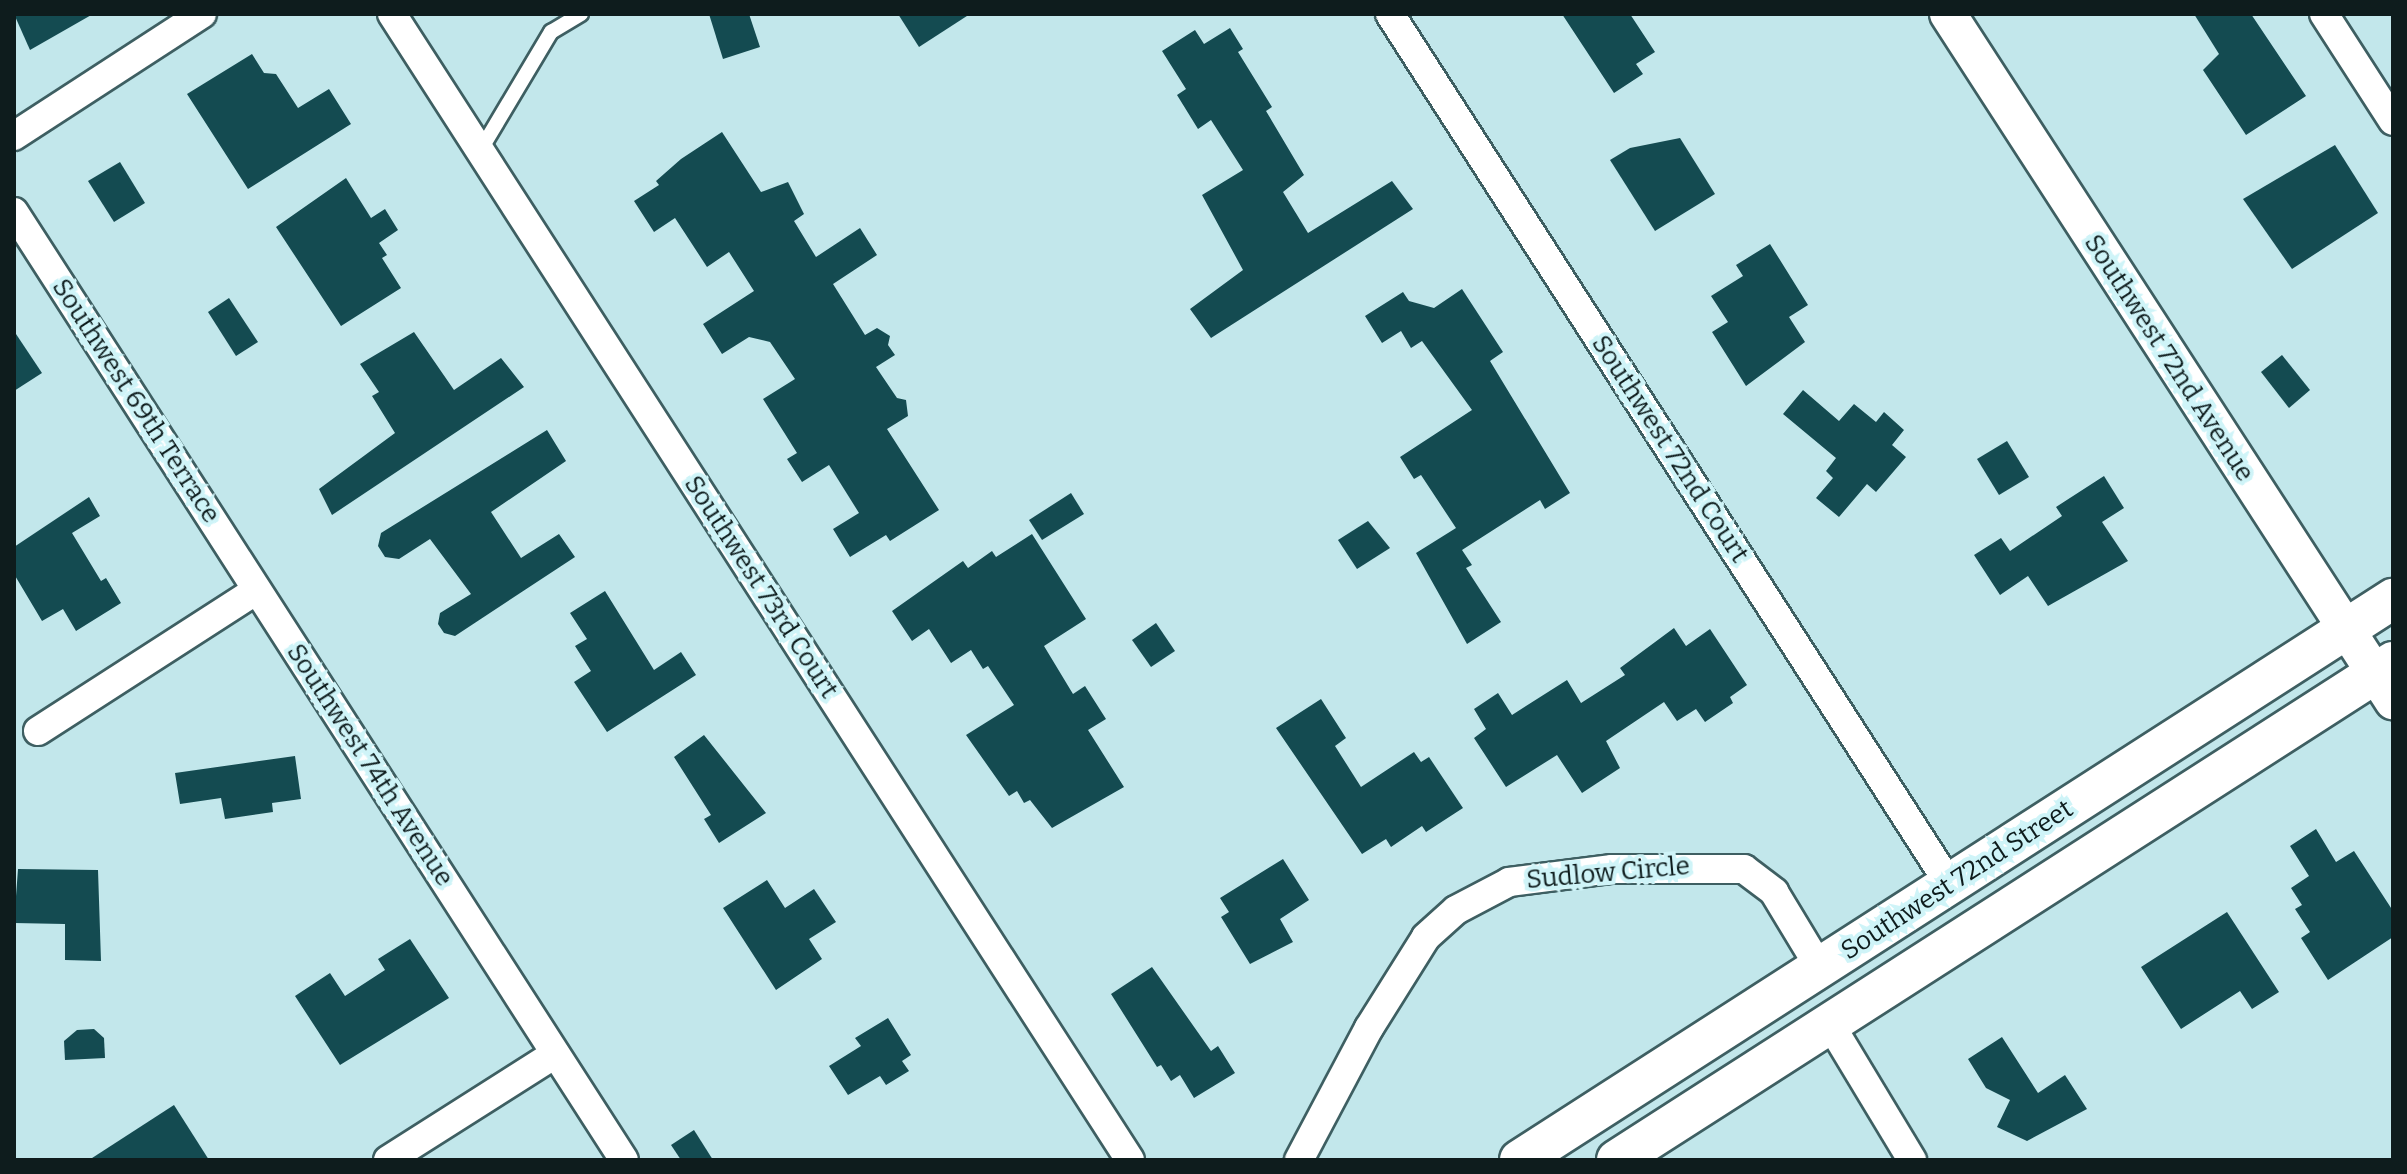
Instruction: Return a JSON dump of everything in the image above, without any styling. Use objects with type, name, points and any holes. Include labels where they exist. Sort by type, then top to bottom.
[{"type":"main road","name":"Southwest 72nd Street","points":[[1520,1160],[2393,599]]},
{"type":"main road","name":"Southwest 72nd Street","points":[[1617,1160],[1830,1024],[2387,679]]},
{"type":"main road","points":[[1786,1052],[1814,996],[1820,968]]},
{"type":"street","points":[[14,136],[202,14]]},
{"type":"street","name":"Southwest 73rd Court","points":[[392,14],[1130,1160]]},
{"type":"street","name":"Southwest 72nd Court","points":[[1390,14],[1950,885]]},
{"type":"street","name":"Southwest 72nd Avenue","points":[[1948,14],[2345,631],[2387,679]]},
{"type":"street","points":[[2324,14],[2393,121]]},
{"type":"street","name":"Southwest 69th Terrace","points":[[14,212],[257,590]]},
{"type":"street","points":[[38,731],[257,590]]},
{"type":"street","name":"Southwest 74th Avenue","points":[[257,590],[624,1160]]},
{"type":"street","name":"Sudlow Circle","points":[[1299,1160],[1383,1003],[1426,937],[1456,910],[1509,882],[1612,869],[1744,869],[1774,892],[1820,968]]},
{"type":"street","points":[[1830,1024],[1912,1160]]},
{"type":"street","points":[[388,1160],[555,1054]]},
{"type":"lane","points":[[480,151],[551,32],[581,14]]},
{"type":"building","points":[[14,14],[93,14],[30,50]]},
{"type":"building","points":[[709,14],[749,14],[760,47],[723,59]]},
{"type":"building","points":[[898,14],[970,14],[919,47]]},
{"type":"building","points":[[1562,14],[1630,14],[1655,52],[1636,64],[1643,74],[1614,93]]},
{"type":"building","points":[[2194,14],[2251,14],[2306,96],[2246,135],[2203,70],[2219,54]]},
{"type":"building","points":[[1230,28],[1243,49],[1238,52],[1272,107],[1266,111],[1304,175],[1283,192],[1308,233],[1392,181],[1413,209],[1211,338],[1190,309],[1243,270],[1202,195],[1243,170],[1211,120],[1198,129],[1177,95],[1186,89],[1162,51],[1195,30],[1204,44]]},
{"type":"building","points":[[252,54],[264,73],[276,74],[298,108],[329,89],[351,124],[248,189],[187,94]]},
{"type":"building","points":[[722,132],[761,192],[788,182],[804,214],[794,221],[816,257],[860,228],[877,255],[833,284],[865,335],[877,328],[890,336],[888,345],[895,355],[876,367],[897,398],[906,400],[908,416],[887,429],[939,510],[890,541],[886,535],[850,557],[833,529],[859,513],[829,465],[802,482],[787,459],[797,453],[763,399],[795,379],[770,342],[749,337],[722,354],[703,324],[754,291],[729,252],[707,267],[675,218],[654,232],[634,201],[659,185],[656,181],[681,159]]},
{"type":"building","points":[[1680,138],[1715,194],[1655,231],[1610,160],[1630,148]]},
{"type":"building","points":[[2335,145],[2378,213],[2292,269],[2243,199]]},
{"type":"building","points":[[120,162],[145,203],[114,222],[88,181]]},
{"type":"building","points":[[346,178],[371,218],[385,209],[398,230],[379,243],[387,255],[382,258],[401,288],[341,326],[276,227]]},
{"type":"building","points":[[1770,244],[1808,305],[1789,317],[1805,342],[1746,386],[1712,332],[1728,322],[1711,296],[1743,276],[1736,265]]},
{"type":"building","points":[[1462,289],[1503,352],[1490,361],[1570,493],[1545,509],[1540,500],[1462,550],[1472,565],[1466,568],[1501,622],[1467,644],[1416,553],[1456,528],[1421,475],[1414,479],[1400,457],[1472,410],[1422,341],[1411,348],[1401,331],[1382,343],[1365,316],[1403,292],[1409,301],[1434,308]]},
{"type":"building","points":[[229,298],[258,342],[236,356],[208,312]]},
{"type":"building","points":[[14,331],[42,373],[14,391]]},
{"type":"building","points":[[414,332],[454,390],[501,358],[524,387],[332,515],[319,489],[395,433],[372,396],[379,392],[360,364]]},
{"type":"building","points":[[2282,355],[2310,390],[2289,408],[2261,372]]},
{"type":"building","points":[[1803,390],[1839,421],[1854,404],[1876,422],[1884,412],[1904,430],[1892,445],[1906,457],[1876,492],[1867,484],[1839,517],[1816,498],[1833,478],[1826,471],[1836,458],[1783,414]]},
{"type":"building","points":[[547,430],[566,461],[491,512],[521,558],[559,534],[575,557],[455,636],[444,633],[438,624],[440,613],[471,594],[430,539],[399,559],[385,557],[378,546],[381,533]]},
{"type":"building","points":[[2007,441],[2029,477],[1999,495],[1977,459]]},
{"type":"building","points":[[2104,476],[2124,508],[2102,522],[2128,561],[2048,606],[2028,576],[2000,595],[1974,555],[2001,538],[2010,551],[2062,516],[2056,507]]},
{"type":"building","points":[[1071,493],[1084,514],[1042,540],[1029,520]]},
{"type":"building","points":[[89,497],[100,516],[72,533],[101,581],[106,578],[121,603],[76,631],[63,609],[42,621],[14,574],[14,547]]},
{"type":"building","points":[[1368,521],[1390,548],[1357,569],[1338,540]]},
{"type":"building","points":[[1032,534],[1086,619],[1044,646],[1073,694],[1085,686],[1106,719],[1088,730],[1124,787],[1052,828],[1030,800],[1024,803],[1017,791],[1009,796],[966,735],[1014,705],[988,666],[983,669],[971,650],[951,663],[929,629],[912,641],[892,611],[963,561],[968,568],[992,551],[996,557]]},
{"type":"building","points":[[605,591],[654,670],[681,652],[696,675],[607,732],[574,682],[591,671],[575,646],[587,639],[570,613]]},
{"type":"building","points":[[1156,623],[1175,651],[1151,667],[1132,640]]},
{"type":"building","points":[[1674,628],[1686,646],[1710,629],[1747,685],[1730,697],[1733,703],[1705,722],[1696,709],[1677,721],[1664,702],[1606,741],[1620,768],[1582,793],[1557,755],[1506,787],[1474,738],[1486,729],[1474,709],[1498,693],[1512,715],[1567,680],[1581,703],[1625,675],[1620,668]]},
{"type":"building","points":[[1321,699],[1346,738],[1335,746],[1361,787],[1414,752],[1421,762],[1429,757],[1463,808],[1426,832],[1422,826],[1391,847],[1386,839],[1362,854],[1276,728]]},
{"type":"building","points":[[704,735],[766,813],[719,843],[704,819],[711,815],[674,757]]},
{"type":"building","points":[[295,756],[301,799],[272,803],[273,812],[225,819],[221,798],[180,804],[175,773]]},
{"type":"building","points":[[2316,829],[2336,862],[2354,851],[2393,911],[2393,937],[2328,980],[2301,938],[2310,932],[2295,909],[2302,905],[2291,888],[2309,876],[2290,846]]},
{"type":"building","points":[[1283,859],[1309,900],[1280,919],[1293,942],[1250,964],[1221,917],[1229,912],[1220,898]]},
{"type":"building","points":[[18,869],[98,870],[101,961],[65,960],[65,924],[14,923]]},
{"type":"building","points":[[767,880],[785,908],[814,889],[836,922],[809,939],[822,959],[776,990],[723,908]]},
{"type":"building","points":[[2227,912],[2279,992],[2252,1009],[2240,991],[2181,1029],[2141,967]]},
{"type":"building","points":[[410,939],[449,998],[340,1065],[295,996],[330,973],[345,996],[385,970],[378,959]]},
{"type":"building","points":[[1152,967],[1211,1051],[1218,1046],[1235,1073],[1194,1098],[1180,1075],[1171,1081],[1161,1065],[1157,1067],[1111,994]]},
{"type":"building","points":[[888,1018],[911,1055],[902,1061],[909,1071],[886,1085],[880,1076],[848,1095],[829,1066],[861,1046],[855,1038]]},
{"type":"building","points":[[94,1029],[104,1038],[105,1058],[65,1060],[64,1041],[77,1030]]},
{"type":"building","points":[[2002,1037],[2038,1093],[2065,1075],[2087,1109],[2027,1141],[1997,1127],[2010,1100],[1986,1088],[1968,1059]]},
{"type":"building","points":[[174,1105],[209,1160],[89,1160]]},
{"type":"building","points":[[694,1130],[713,1160],[681,1160],[671,1145]]}]
